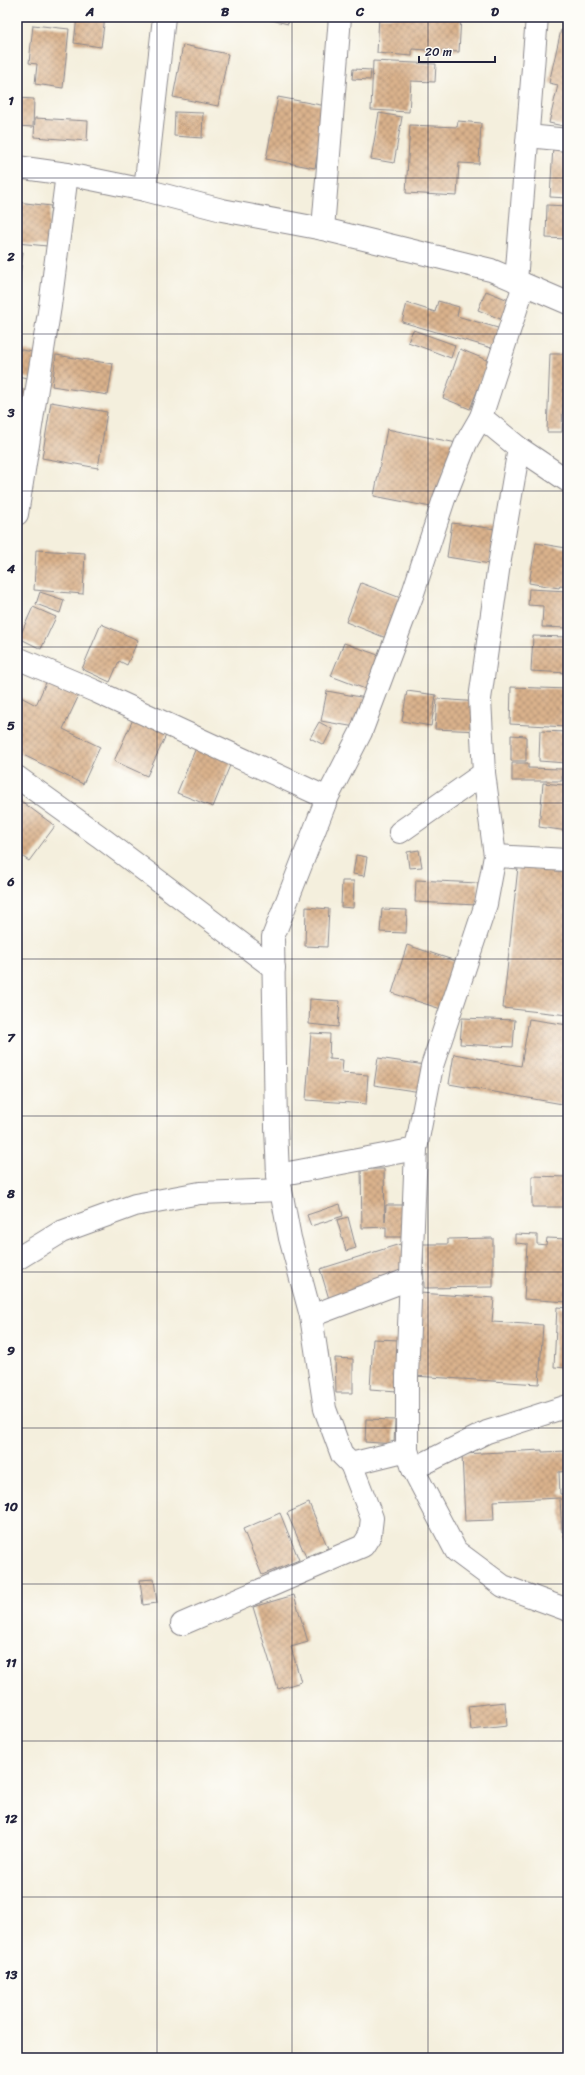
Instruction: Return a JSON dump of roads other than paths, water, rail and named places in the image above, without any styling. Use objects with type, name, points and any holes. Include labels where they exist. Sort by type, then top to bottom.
[{"type":"street","points":[[145,190],[164,17]]},
{"type":"street","points":[[323,229],[340,17]]},
{"type":"street","points":[[182,1624],[363,1546],[370,1535],[372,1518],[351,1464],[342,1455],[325,1409],[311,1316],[290,1238],[279,1182],[276,1127],[273,937],[327,798],[362,732],[412,596],[444,499],[466,443],[481,417],[520,283],[528,136],[537,17]]},
{"type":"street","points":[[528,136],[568,140]]},
{"type":"street","points":[[17,167],[67,174],[145,190],[222,210],[323,229],[491,270],[568,303]]},
{"type":"street","points":[[17,514],[50,306],[67,174]]},
{"type":"street","points":[[481,417],[520,448],[568,481]]},
{"type":"street","points":[[520,448],[498,571],[480,699],[484,773],[495,856],[486,904],[432,1066],[416,1149],[407,1377],[410,1460],[456,1551],[502,1586],[568,1610]]},
{"type":"street","points":[[17,658],[95,691],[327,798]]},
{"type":"street","points":[[400,832],[484,773]]},
{"type":"street","points":[[17,777],[99,836],[274,968]]},
{"type":"street","points":[[495,856],[568,860]]},
{"type":"street","points":[[17,1259],[61,1232],[135,1205],[200,1193],[279,1182],[416,1149]]},
{"type":"street","points":[[311,1316],[412,1278]]},
{"type":"street","points":[[351,1464],[410,1460],[487,1432],[568,1406]]}]
